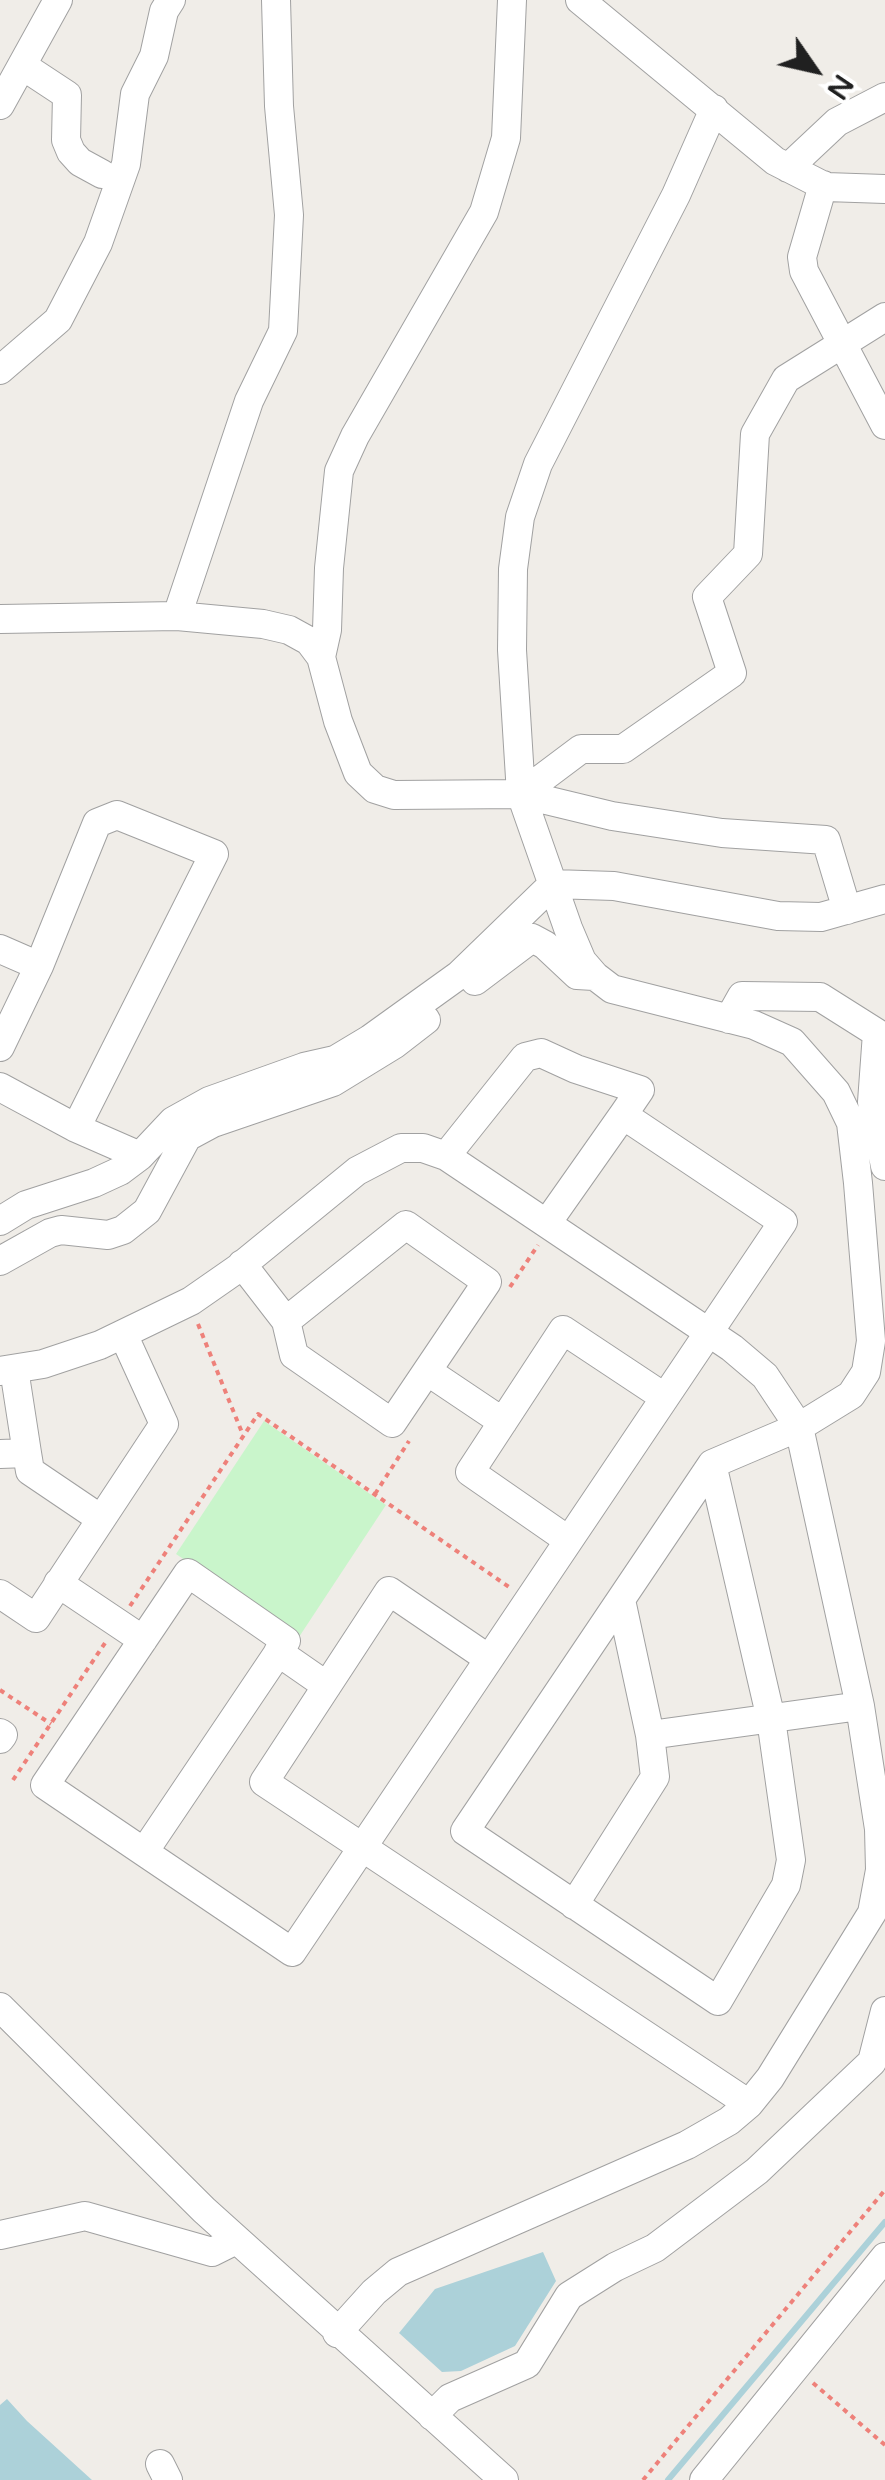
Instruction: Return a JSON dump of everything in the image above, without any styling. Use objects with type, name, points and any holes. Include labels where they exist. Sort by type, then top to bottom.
[{"type":"street","points":[[0,105],[58,0]]},
{"type":"street","points":[[0,370],[58,320],[98,243],[126,164],[135,94],[154,56],[164,12],[171,0]]},
{"type":"street","points":[[177,616],[250,401],[283,331],[289,215],[279,106],[276,0]]},
{"type":"street","points":[[321,657],[327,630],[339,472],[355,436],[484,212],[506,138],[512,0]]},
{"type":"street","points":[[580,0],[775,161],[823,185],[885,189]]},
{"type":"street","points":[[23,66],[67,95],[66,140],[71,152],[102,174]]},
{"type":"street","points":[[788,168],[838,122],[885,97]]},
{"type":"street","points":[[712,1464],[771,1719],[791,1860],[786,1885],[718,2001],[465,1831],[712,1464],[799,1427],[851,1395],[866,1372],[871,1340],[851,1123],[836,1092],[792,1042],[754,1025],[612,989],[596,976],[582,961],[521,794],[512,650],[520,516],[538,464],[676,195],[714,109]]},
{"type":"street","points":[[823,185],[802,257],[804,271],[885,425]]},
{"type":"street","points":[[521,794],[582,749],[623,748],[732,673],[707,597],[748,554],[755,434],[786,380],[885,317]]},
{"type":"street","points":[[0,619],[177,616],[288,630],[309,641],[321,657],[338,721],[358,773],[375,790],[394,795],[521,794],[612,816],[704,830],[826,840],[847,910]]},
{"type":"street","points":[[0,1047],[39,966],[97,822],[116,815],[214,854],[76,1128]]},
{"type":"street","points":[[4,1213],[120,1171],[173,1121],[209,1101],[335,1060],[459,975],[553,884],[614,886],[778,916],[820,917],[885,899]]},
{"type":"street","points":[[0,1261],[61,1230],[108,1235],[122,1230],[147,1211],[188,1136],[213,1123],[334,1082],[395,1044],[532,938],[545,945],[576,975],[596,976]]},
{"type":"street","points":[[0,949],[39,966]]},
{"type":"street","points":[[730,1019],[742,996],[820,997],[877,1033],[872,1102],[885,1166]]},
{"type":"street","points":[[446,1156],[525,1057],[541,1053],[576,1070],[640,1090],[546,1223]]},
{"type":"street","points":[[0,1088],[140,1156]]},
{"type":"street","points":[[144,1852],[286,1641],[188,1572],[45,1785],[144,1852],[292,1952],[783,1222],[622,1115]]},
{"type":"street","points":[[102,1518],[30,1471],[13,1453],[7,1370],[43,1364],[123,1334],[191,1301],[357,1171],[401,1148],[423,1148],[446,1156],[708,1332],[765,1376],[799,1427],[860,1706],[880,1829],[880,1870],[872,1913],[770,2078],[728,2122],[687,2145],[398,2272],[337,2333]]},
{"type":"street","points":[[242,1264],[286,1321],[294,1354],[392,1423],[487,1282],[406,1225],[286,1321]]},
{"type":"street","points":[[568,1540],[470,1472],[563,1330],[664,1398]]},
{"type":"street","points":[[0,1594],[36,1618],[164,1424],[123,1334]]},
{"type":"street","points":[[427,1371],[503,1422]]},
{"type":"street","points":[[58,1584],[143,1640]]},
{"type":"street","points":[[488,1659],[389,1592],[264,1782],[748,2104]]},
{"type":"street","points":[[574,1906],[655,1777],[650,1735],[620,1600]]},
{"type":"street","points":[[278,1652],[327,1686]]},
{"type":"street","points":[[650,1735],[860,1706]]},
{"type":"street","points":[[0,2007],[236,2240],[504,2480]]},
{"type":"street","points":[[432,2416],[450,2398],[527,2364],[568,2296],[614,2267],[655,2248],[757,2170],[872,2062],[885,2011]]},
{"type":"street","points":[[0,2235],[85,2216],[212,2252],[236,2240]]},
{"type":"street","points":[[719,2475],[794,2367],[885,2257]]},
{"type":"path","points":[[195,1316],[243,1435]]},
{"type":"path","points":[[13,1780],[258,1414],[514,1590]]},
{"type":"path","points":[[0,1690],[51,1724]]},
{"type":"path","points":[[643,2480],[885,2190]]},
{"type":"path","points":[[794,2367],[885,2445]]},
{"type":"green space","points":[[264,1421],[386,1505],[299,1637],[176,1554]]},
{"type":"water","points":[[543,2252],[556,2281],[515,2346],[461,2371],[442,2372],[399,2333],[435,2289]]},
{"type":"water","points":[[7,2399],[92,2480],[0,2480],[0,2405]]},
{"type":"waterway","points":[[668,2480],[885,2222]]}]
